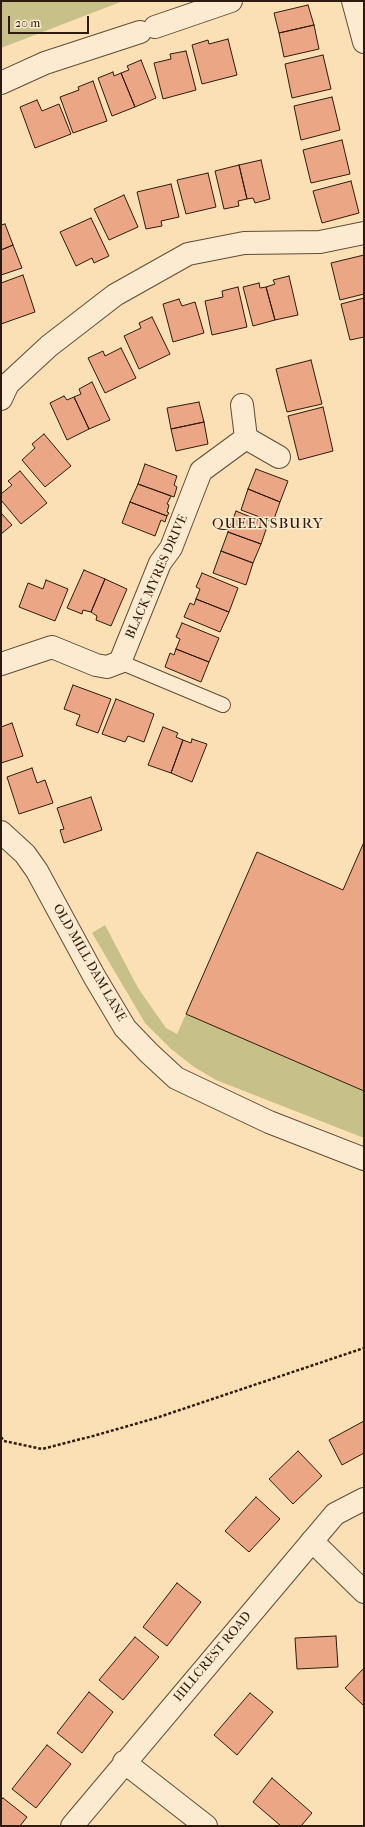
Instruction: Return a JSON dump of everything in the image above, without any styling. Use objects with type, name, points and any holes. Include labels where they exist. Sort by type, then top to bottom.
[{"type":"street","points":[[1,83],[45,63],[231,1]]},
{"type":"street","points":[[354,1],[364,42]]},
{"type":"street","points":[[3,387],[49,346],[115,295],[188,254],[244,243],[320,242],[364,233]]},
{"type":"street","points":[[242,405],[246,438],[279,457]]},
{"type":"street","name":"BLACK MYRES DRIVE","points":[[120,662],[160,563],[171,548],[201,471],[246,438]]},
{"type":"street","points":[[1,664],[52,648],[107,667],[120,662]]},
{"type":"street","name":"OLD MILL DAM LANE","points":[[4,839],[38,871],[94,976],[126,1028],[149,1053],[176,1078],[269,1122],[364,1159]]},
{"type":"street","name":"HILLCREST ROAD","points":[[72,1826],[124,1762],[335,1514],[364,1500]]},
{"type":"street","points":[[312,1541],[364,1592]]},
{"type":"street","points":[[124,1762],[206,1826]]},
{"type":"lane","points":[[120,662],[223,704]]},
{"type":"path","points":[[1,1438],[4,1441],[42,1448],[93,1436],[156,1418],[364,1348]]},
{"type":"shaded area","points":[[1,1],[123,1],[1,48]]},
{"type":"shaded area","points":[[105,925],[138,988],[166,1028],[177,1034],[186,1014],[364,1091],[364,1138],[216,1080],[194,1067],[170,1048],[145,1023],[92,933]]},
{"type":"building","points":[[308,5],[314,25],[279,33],[274,13]]},
{"type":"building","points":[[314,25],[319,49],[284,57],[279,33]]},
{"type":"building","points":[[228,39],[237,75],[202,84],[192,45],[208,40],[209,44]]},
{"type":"building","points":[[186,51],[196,90],[163,99],[154,63],[171,59],[170,54]]},
{"type":"building","points":[[323,55],[331,89],[292,98],[285,64]]},
{"type":"building","points":[[141,60],[156,98],[135,107],[121,73],[129,70],[127,66]]},
{"type":"building","points":[[113,72],[114,76],[121,73],[135,107],[112,116],[98,78]]},
{"type":"building","points":[[93,81],[107,121],[73,133],[60,97],[79,90],[78,87]]},
{"type":"building","points":[[332,97],[340,130],[301,140],[294,106]]},
{"type":"building","points":[[37,100],[42,111],[59,104],[71,134],[35,148],[20,107]]},
{"type":"building","points":[[342,140],[350,174],[311,183],[303,150]]},
{"type":"building","points":[[261,160],[270,199],[255,203],[253,198],[247,199],[239,165]]},
{"type":"building","points":[[239,165],[247,199],[238,201],[239,206],[224,209],[215,171]]},
{"type":"building","points":[[208,173],[216,207],[186,214],[177,180]]},
{"type":"building","points":[[351,181],[359,213],[322,223],[313,191]]},
{"type":"building","points":[[171,184],[179,217],[161,221],[162,226],[146,229],[137,192]]},
{"type":"building","points":[[124,195],[138,227],[109,240],[94,209]]},
{"type":"building","points":[[91,218],[109,256],[94,263],[92,258],[76,266],[60,232]]},
{"type":"building","points":[[5,224],[13,245],[1,250],[1,225]]},
{"type":"building","points":[[13,245],[22,268],[1,275],[1,250]]},
{"type":"building","points":[[364,255],[364,294],[340,300],[331,263]]},
{"type":"building","points":[[23,275],[35,312],[1,324],[1,283]]},
{"type":"building","points":[[289,276],[298,315],[275,320],[266,287],[275,284],[273,280]]},
{"type":"building","points":[[259,283],[260,288],[266,287],[275,320],[253,326],[243,287]]},
{"type":"building","points":[[238,287],[247,327],[212,335],[205,301],[223,297],[222,291]]},
{"type":"building","points":[[364,298],[364,337],[350,340],[341,304]]},
{"type":"building","points":[[179,299],[182,306],[195,302],[204,333],[173,342],[163,304]]},
{"type":"building","points":[[152,317],[170,354],[139,369],[124,336],[141,328],[139,323]]},
{"type":"building","points":[[121,348],[136,378],[105,393],[88,358],[103,351],[105,356]]},
{"type":"building","points":[[311,360],[322,404],[287,412],[276,369]]},
{"type":"building","points":[[92,382],[110,420],[89,429],[74,397],[81,394],[79,389]]},
{"type":"building","points":[[64,396],[67,400],[74,397],[89,429],[67,440],[50,403]]},
{"type":"building","points":[[199,402],[204,422],[171,429],[167,408]]},
{"type":"building","points":[[323,407],[333,451],[299,460],[288,416]]},
{"type":"building","points":[[204,422],[208,444],[176,451],[171,429]]},
{"type":"building","points":[[44,434],[71,466],[45,487],[22,460],[35,448],[32,444]]},
{"type":"building","points":[[145,464],[177,476],[174,485],[177,487],[174,497],[138,484]]},
{"type":"building","points":[[256,469],[288,481],[280,502],[248,489]]},
{"type":"building","points":[[20,471],[47,503],[21,524],[1,500],[1,494],[12,485],[8,481]]},
{"type":"building","points":[[138,484],[171,496],[167,504],[169,505],[167,512],[169,513],[167,516],[130,502]]},
{"type":"building","points":[[248,489],[280,502],[273,522],[241,510]]},
{"type":"building","points":[[130,502],[167,516],[165,522],[161,520],[155,536],[122,523]]},
{"type":"building","points":[[236,511],[268,524],[261,544],[228,532]]},
{"type":"building","points":[[1,513],[12,525],[1,534]]},
{"type":"building","points":[[228,532],[261,544],[253,563],[221,551]]},
{"type":"building","points":[[221,551],[253,563],[246,585],[213,573]]},
{"type":"building","points":[[84,570],[105,579],[91,612],[83,610],[82,614],[67,608]]},
{"type":"building","points":[[202,573],[238,588],[229,612],[196,599],[200,589],[196,587]]},
{"type":"building","points":[[105,579],[127,589],[111,626],[96,620],[97,616],[91,612]]},
{"type":"building","points":[[46,580],[68,589],[55,621],[19,607],[28,583],[43,589]]},
{"type":"building","points":[[196,599],[229,612],[220,632],[184,617],[190,603],[194,605]]},
{"type":"building","points":[[182,623],[219,638],[209,662],[176,649],[180,639],[176,637]]},
{"type":"building","points":[[176,649],[209,662],[201,682],[165,667],[170,653],[174,655]]},
{"type":"building","points":[[73,685],[111,699],[98,733],[76,725],[80,715],[64,709]]},
{"type":"building","points":[[116,699],[154,714],[144,742],[128,736],[125,742],[102,734]]},
{"type":"building","points":[[12,723],[23,756],[1,763],[1,727]]},
{"type":"building","points":[[163,727],[178,733],[176,737],[183,740],[171,773],[148,765]]},
{"type":"building","points":[[192,739],[207,744],[192,782],[171,773],[183,740],[191,743]]},
{"type":"building","points":[[32,768],[37,783],[45,780],[53,803],[19,814],[7,777]]},
{"type":"building","points":[[91,797],[102,830],[64,843],[60,830],[64,829],[57,808]]},
{"type":"building","points":[[364,842],[364,1091],[186,1014],[257,852],[343,890]]},
{"type":"building","points":[[364,1421],[364,1453],[342,1465],[329,1440]]},
{"type":"building","points":[[298,1451],[322,1476],[293,1504],[269,1479]]},
{"type":"building","points":[[256,1497],[280,1519],[249,1552],[225,1531]]},
{"type":"building","points":[[177,1583],[201,1602],[167,1646],[143,1627]]},
{"type":"building","points":[[336,1636],[338,1667],[297,1669],[295,1638]]},
{"type":"building","points":[[135,1637],[159,1657],[123,1700],[99,1680]]},
{"type":"building","points":[[364,1668],[364,1706],[345,1688]]},
{"type":"building","points":[[89,1692],[113,1712],[82,1753],[57,1733]]},
{"type":"building","points":[[250,1693],[273,1712],[237,1755],[214,1735]]},
{"type":"building","points":[[47,1745],[71,1764],[36,1808],[12,1789]]},
{"type":"building","points":[[272,1778],[312,1813],[301,1826],[281,1826],[253,1802]]},
{"type":"building","points":[[3,1798],[27,1817],[20,1826],[1,1826],[1,1800]]},
{"type":"district","name":"QUEENSBURY","points":[[268,524]]}]
